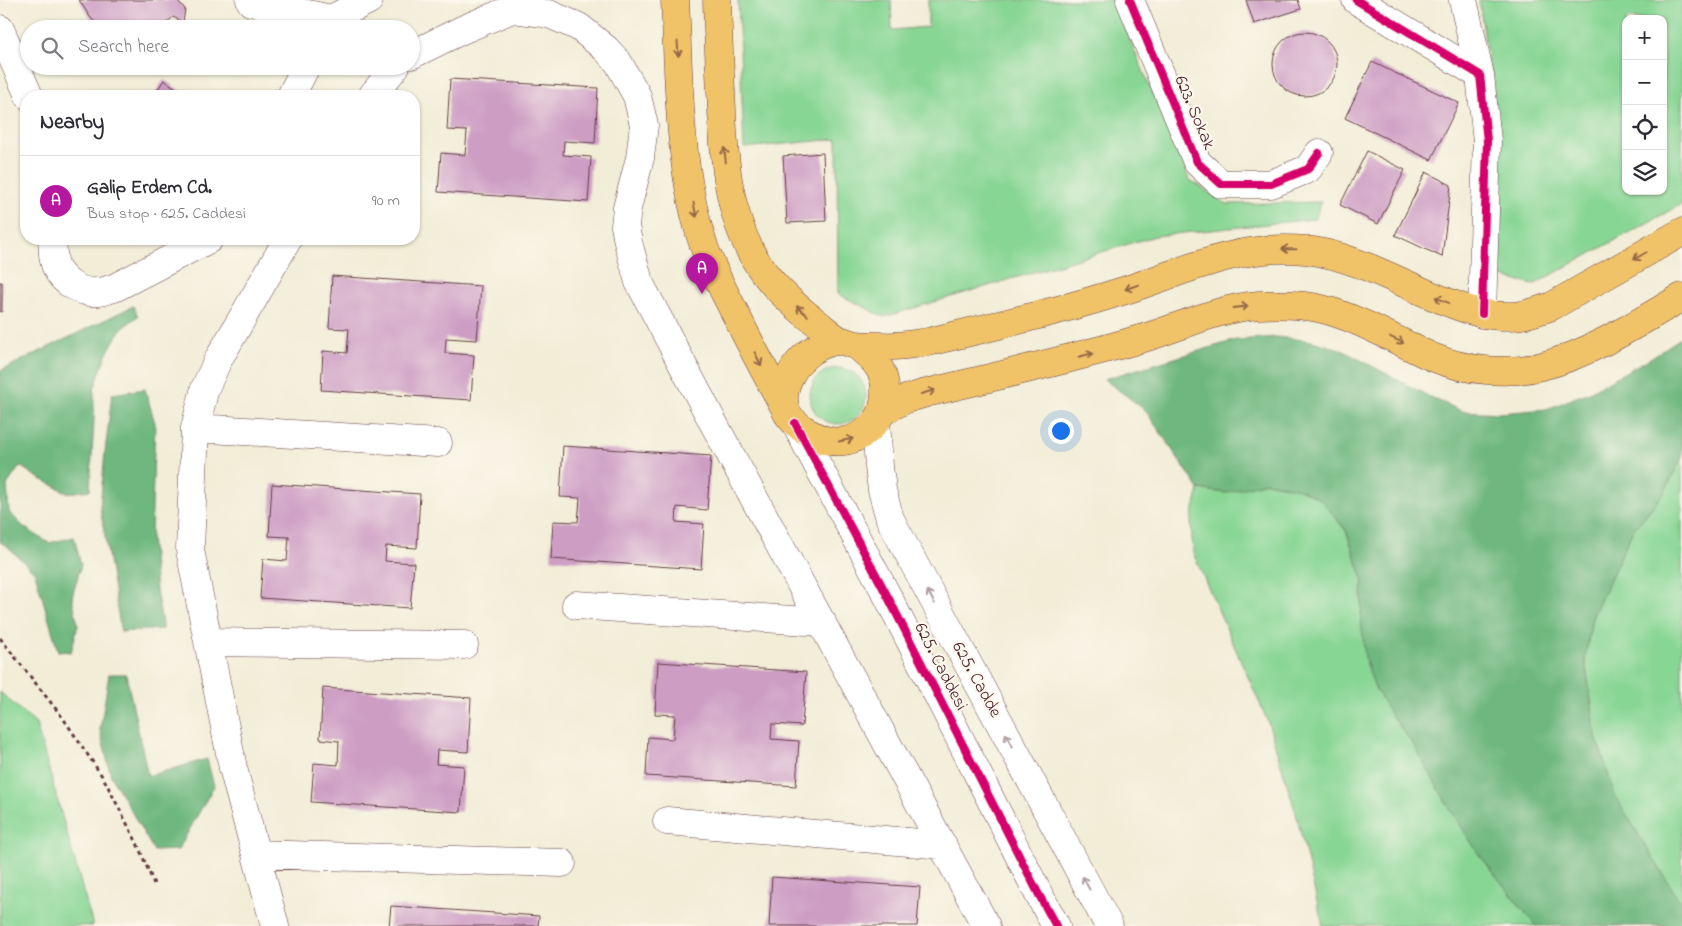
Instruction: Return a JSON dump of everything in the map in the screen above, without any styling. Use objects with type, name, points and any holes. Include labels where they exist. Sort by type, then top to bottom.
[{"type":"main road","points":[[675,0],[686,166],[700,234],[710,262],[762,368],[790,416],[810,434],[824,441],[838,442],[854,439],[866,432],[880,417],[906,400],[926,393],[1090,354],[1233,308],[1258,305],[1292,305],[1322,309],[1348,318],[1435,358],[1467,367],[1505,371],[1542,366],[1583,352],[1682,297]]},
{"type":"main road","points":[[717,0],[724,154],[729,190],[739,223],[752,254],[768,276],[803,313],[830,335],[848,343],[878,364],[884,378],[886,393],[880,417]]},
{"type":"main road","points":[[790,416],[785,389],[791,373],[801,359],[827,343],[902,346],[928,342],[1090,300],[1224,256],[1258,250],[1306,250],[1351,260],[1470,312],[1514,316],[1532,313],[1552,306],[1682,232]]},
{"type":"street","points":[[250,0],[251,2],[314,20]]},
{"type":"street","points":[[335,20],[369,0]]},
{"type":"street","name":"623. Sokak","points":[[1130,0],[1197,162],[1221,184],[1272,184],[1308,169],[1319,152]]},
{"type":"street","points":[[1356,0],[1480,75]]},
{"type":"street","points":[[1463,0],[1480,75],[1487,141],[1482,314]]},
{"type":"street","points":[[420,51],[464,29],[523,5],[579,27],[606,48],[618,62],[636,96],[644,125],[640,158],[627,208],[626,226],[628,242],[639,282],[986,926]]},
{"type":"street","points":[[0,29],[26,90]]},
{"type":"street","points":[[294,90],[302,75]]},
{"type":"street","points":[[377,90],[389,75]]},
{"type":"street","points":[[53,245],[56,267],[62,276],[72,286],[84,291],[98,292],[114,288],[197,245]]},
{"type":"street","points":[[275,926],[233,768],[190,550],[195,428],[205,388],[218,360],[285,245]]},
{"type":"street","name":"625. Caddesi","points":[[790,416],[889,599],[1056,926]]},
{"type":"street","name":"625. Cadde","points":[[880,417],[879,467],[882,490],[890,519],[1109,926]]},
{"type":"street","points":[[195,428],[438,443]]},
{"type":"street","points":[[576,605],[822,622]]},
{"type":"street","points":[[208,642],[464,645]]},
{"type":"street","points":[[667,821],[943,845]]},
{"type":"street","points":[[256,854],[562,863]]},
{"type":"path","points":[[0,638],[63,718],[104,779],[154,884]]},
{"type":"green space","points":[[738,0],[891,0],[892,30],[928,27],[928,0],[1113,0],[1189,179],[1227,204],[1321,202],[1315,219],[1155,236],[884,317],[838,294],[837,139],[744,148]]},
{"type":"green space","points":[[1479,0],[1682,0],[1682,204],[1533,285],[1499,276],[1498,133]]},
{"type":"green space","points":[[133,306],[138,316],[120,330],[106,355],[94,389],[90,490],[68,493],[20,466],[7,485],[9,512],[25,528],[49,543],[74,537],[81,565],[72,597],[78,625],[71,652],[58,651],[35,573],[7,546],[0,542],[0,371]]},
{"type":"green space","points":[[1277,337],[1312,341],[1340,349],[1432,398],[1462,411],[1500,413],[1547,409],[1589,392],[1649,359],[1682,337],[1682,457],[1664,493],[1633,530],[1592,618],[1585,659],[1596,737],[1616,798],[1682,905],[1682,926],[1536,926],[1478,853],[1450,809],[1415,747],[1389,712],[1374,686],[1365,658],[1361,619],[1363,579],[1346,530],[1318,498],[1299,489],[1266,482],[1226,493],[1199,489],[1145,410],[1104,379],[1236,340]]},
{"type":"green space","points":[[838,368],[858,376],[866,396],[858,416],[838,424],[818,416],[810,396],[818,376]]},
{"type":"green space","points":[[145,389],[155,423],[151,537],[156,590],[163,629],[121,632],[100,507],[105,452],[112,394]]},
{"type":"green space","points":[[1682,457],[1682,905],[1616,798],[1596,737],[1585,659],[1592,618],[1633,530],[1664,493]]},
{"type":"green space","points":[[1266,482],[1299,489],[1318,498],[1346,531],[1363,579],[1361,619],[1389,712],[1415,747],[1478,853],[1536,926],[1323,926],[1296,813],[1268,722],[1193,553],[1191,521],[1199,489],[1226,493]]},
{"type":"green space","points":[[109,674],[126,674],[148,776],[207,759],[214,786],[178,850],[154,851],[111,776],[100,730]]},
{"type":"green space","points":[[0,692],[36,724],[93,926],[0,926]]},
{"type":"building","points":[[79,0],[177,0],[185,9],[183,20],[173,17],[170,20],[93,20]]},
{"type":"building","points":[[1246,0],[1298,0],[1301,9],[1254,24]]},
{"type":"building","points":[[1299,32],[1311,32],[1328,41],[1335,52],[1337,64],[1335,76],[1328,87],[1311,96],[1299,96],[1287,91],[1278,82],[1273,70],[1273,58],[1278,46],[1287,37]]},
{"type":"building","points":[[1372,62],[1459,103],[1431,160],[1345,118]]},
{"type":"building","points":[[450,79],[598,88],[595,143],[564,141],[563,155],[591,157],[588,202],[438,192],[441,153],[465,155],[467,131],[447,130]]},
{"type":"building","points":[[164,80],[179,90],[157,90]]},
{"type":"building","points":[[1367,151],[1405,170],[1378,224],[1340,205]]},
{"type":"building","points":[[823,153],[826,221],[787,223],[783,156]]},
{"type":"building","points":[[1426,172],[1451,185],[1442,257],[1395,235]]},
{"type":"building","points":[[332,276],[481,286],[477,340],[446,338],[445,353],[474,355],[471,400],[321,390],[323,351],[347,353],[349,329],[329,328]]},
{"type":"building","points":[[0,282],[2,282],[2,312],[0,312]]},
{"type":"building","points":[[563,446],[711,456],[707,510],[677,507],[676,522],[704,524],[701,569],[551,559],[553,521],[578,522],[580,498],[560,497]]},
{"type":"building","points":[[272,484],[420,494],[417,548],[386,546],[385,561],[414,563],[410,608],[260,598],[263,559],[287,561],[289,537],[269,536]]},
{"type":"building","points":[[658,662],[806,672],[802,726],[772,724],[771,739],[799,741],[796,786],[646,776],[648,737],[673,739],[675,715],[655,714]]},
{"type":"building","points":[[323,688],[471,698],[468,752],[437,750],[436,764],[464,766],[461,812],[311,802],[314,763],[338,765],[339,741],[320,739]]},
{"type":"building","points":[[772,877],[920,887],[917,926],[769,926]]},
{"type":"building","points":[[391,906],[539,916],[538,926],[389,926]]},
{"type":"cycle path","points":[[1130,0],[1197,162],[1221,184],[1271,184],[1308,169],[1319,153]]},
{"type":"cycle path","points":[[1356,0],[1480,75],[1487,141],[1482,314]]},
{"type":"cycle path","points":[[795,423],[889,599],[1056,926]]},
{"type":"place","name":"Galip Erdem Cd.","points":[[702,294]]}]
